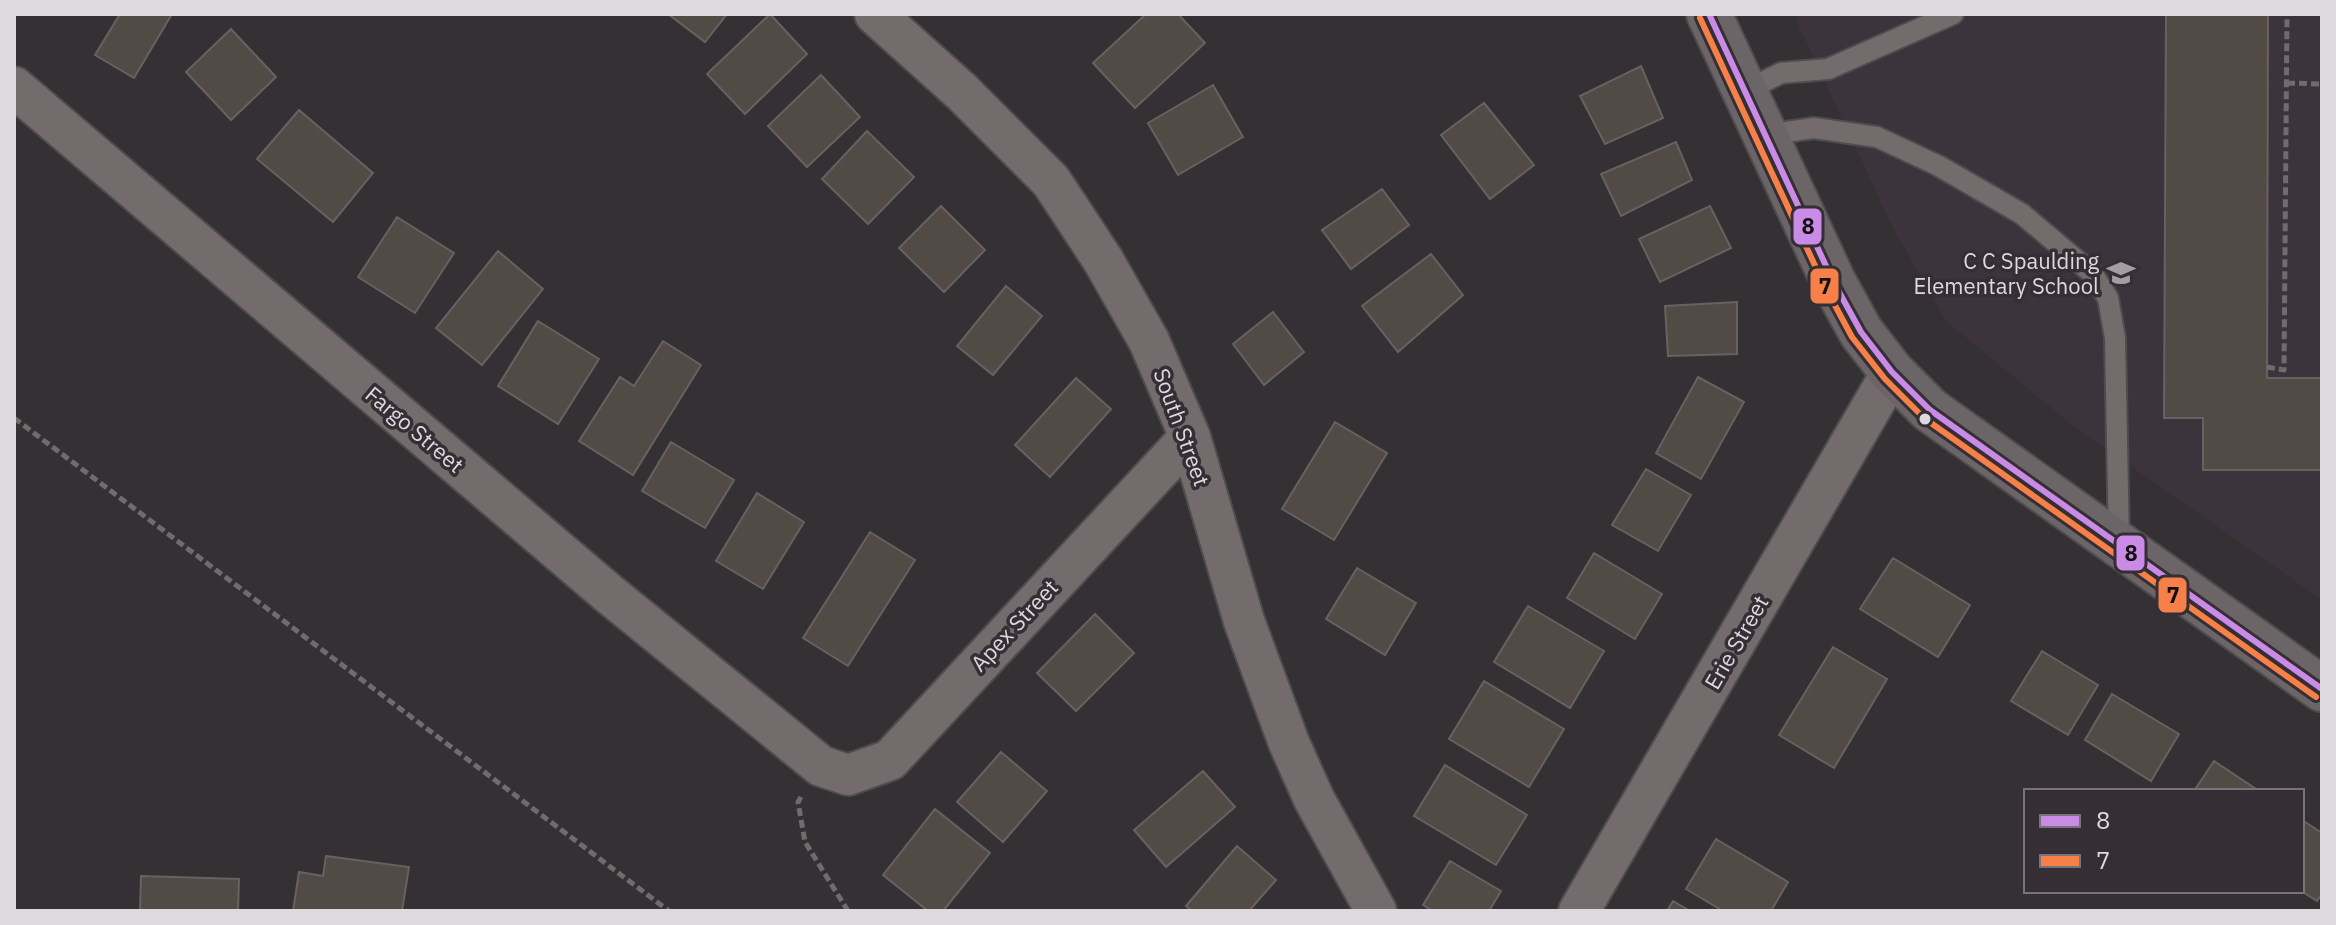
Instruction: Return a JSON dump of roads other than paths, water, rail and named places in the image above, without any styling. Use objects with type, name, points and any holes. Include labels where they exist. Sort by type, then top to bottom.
[{"type":"street","name":"South Street","points":[[875,14],[962,92],[1051,181],[1103,260],[1149,341],[1190,437],[1244,621],[1289,743],[1314,799],[1376,911]]},
{"type":"street","points":[[1709,14],[1833,281],[1861,332],[1892,372],[1930,410],[2322,689]]},
{"type":"street","name":"Fargo Street","points":[[14,87],[608,593],[821,766]]},
{"type":"street","name":"Erie Street","points":[[1579,911],[1892,372]]},
{"type":"street","name":"Apex Street","points":[[821,766],[848,775],[890,760],[1190,437]]},
{"type":"lane","points":[[1745,91],[1781,73],[1828,69],[1953,14]]},
{"type":"lane","points":[[1765,135],[1814,128],[1877,137],[1939,166],[2022,214],[2092,273],[2108,298],[2115,338],[2119,547]]},
{"type":"place","name":"C C Spaulding Elementary School","points":[[2121,273]]}]
